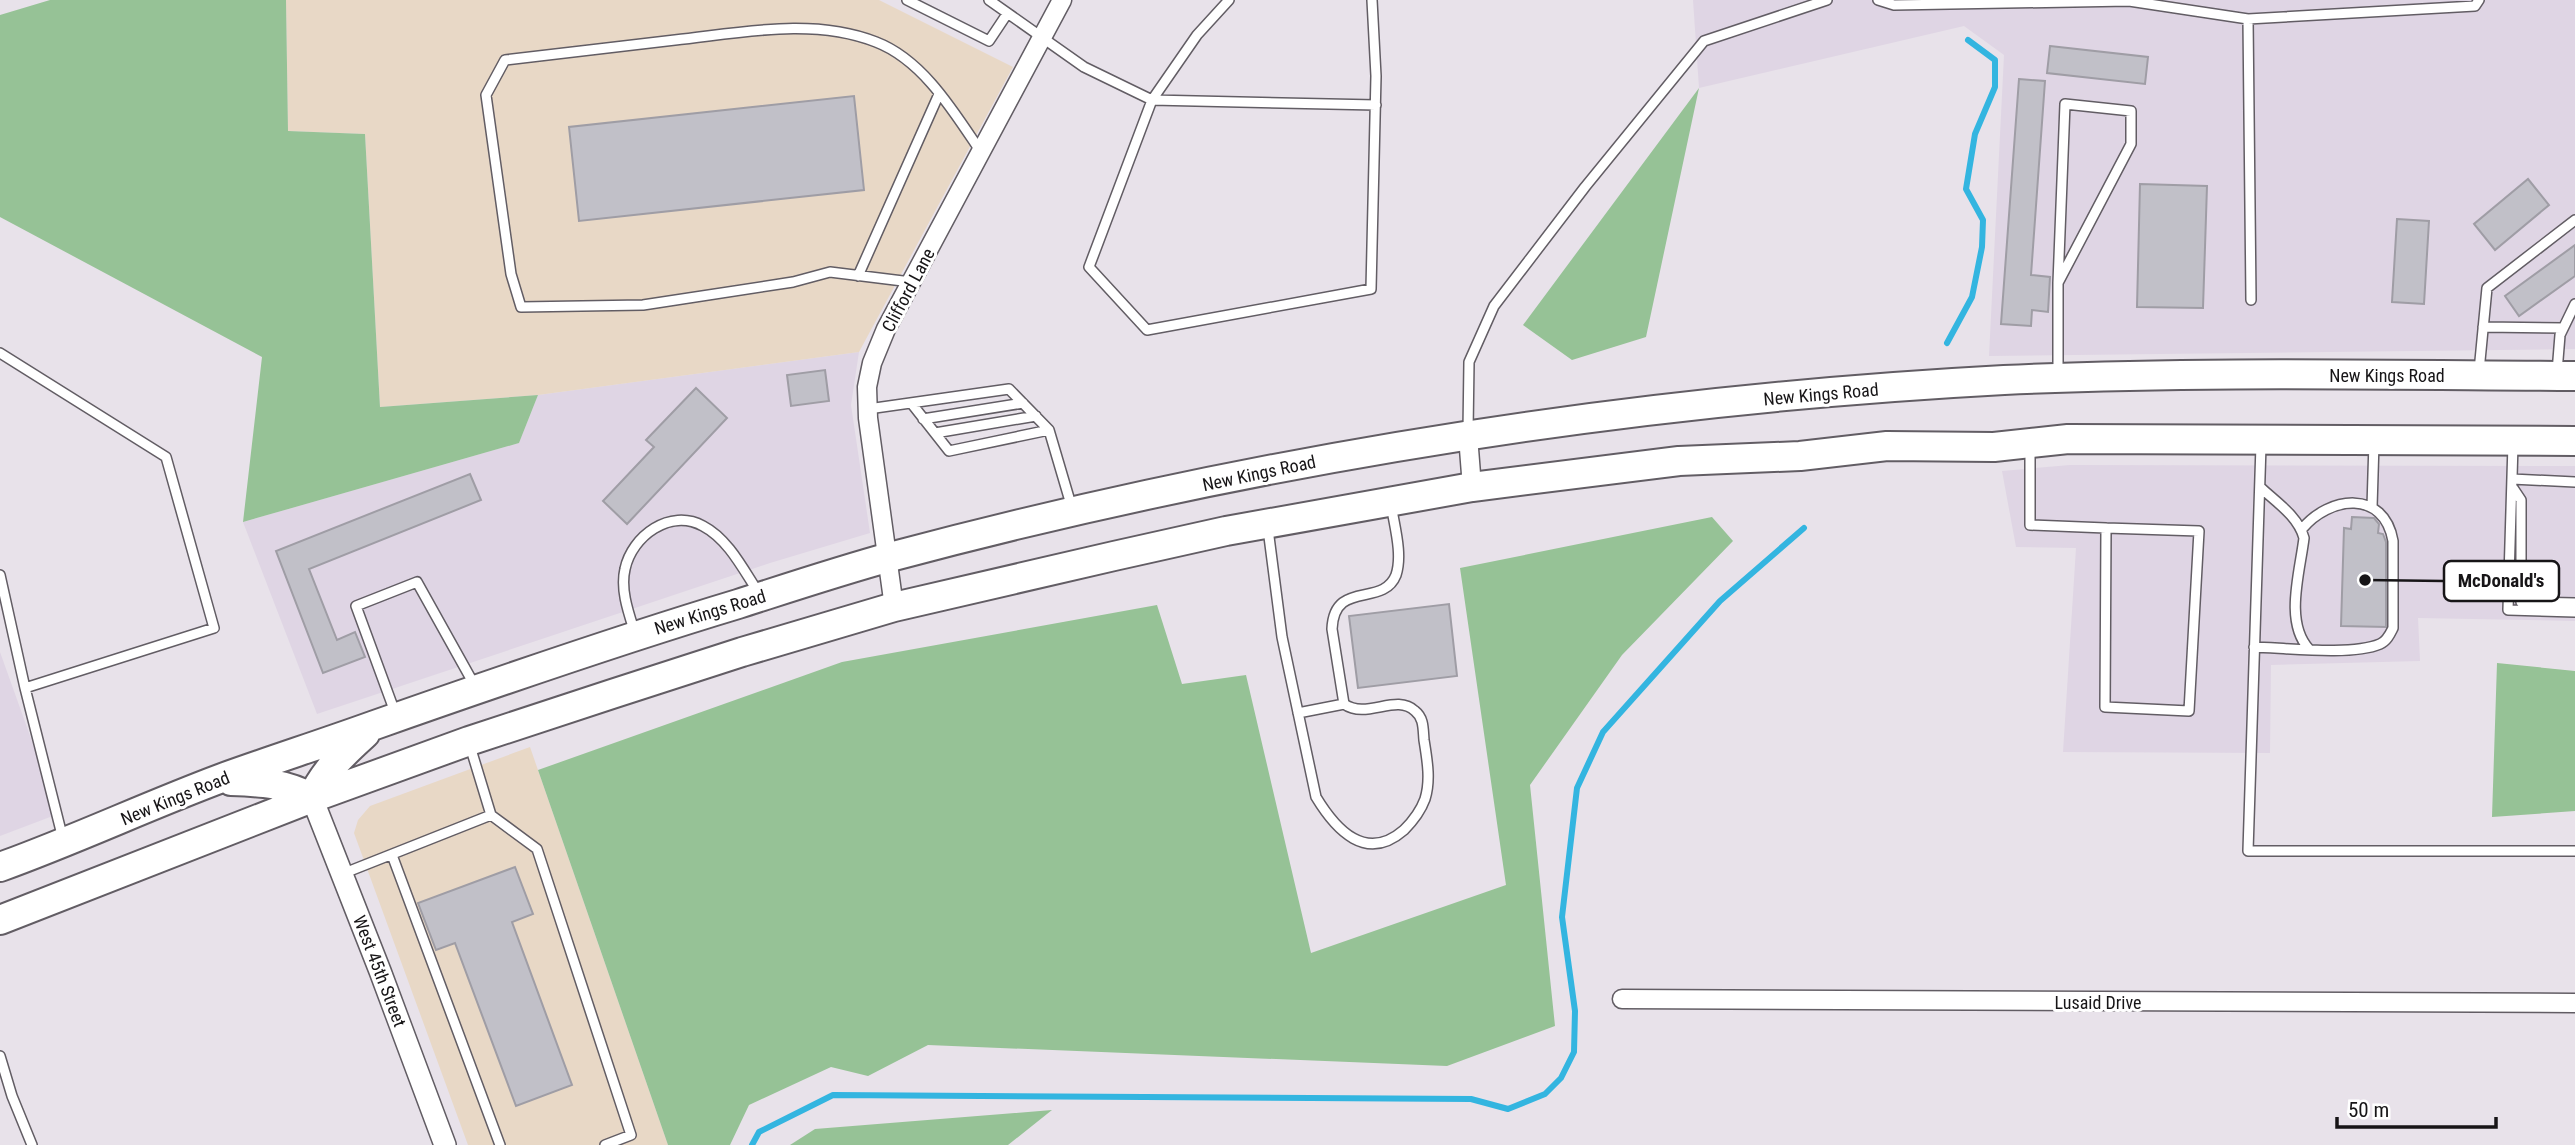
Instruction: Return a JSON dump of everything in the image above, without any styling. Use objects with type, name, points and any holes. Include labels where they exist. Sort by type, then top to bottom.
[{"type":"highway","name":"New Kings Road","points":[[0,867],[64,844],[217,780],[476,688],[761,596],[887,558],[1074,513],[1315,461],[1468,436],[1702,404],[1861,390],[2132,376],[2566,376]]},
{"type":"highway","points":[[0,920],[312,798],[468,741],[742,652],[894,607],[1267,523],[1472,487],[1679,461],[1800,456],[1886,446],[1994,447],[2068,439],[2575,441]]},
{"type":"highway","points":[[312,798],[320,780],[333,763],[386,721]]},
{"type":"highway","points":[[217,780],[264,782],[295,789],[312,798]]},
{"type":"street","name":"Clifford Lane","points":[[894,607],[868,409],[867,387],[872,363],[886,329],[1062,0]]},
{"type":"street","points":[[1468,436],[1472,487]]},
{"type":"street","name":"West 45th Street","points":[[312,798],[445,1145]]},
{"type":"street","name":"Lusaid Drive","points":[[1622,999],[2575,1003]]},
{"type":"lane","points":[[907,0],[989,41],[1007,14]]},
{"type":"lane","points":[[989,0],[1084,67],[1152,100],[1376,105]]},
{"type":"lane","points":[[1229,0],[1197,35],[1152,100],[1089,267],[1147,330],[1371,289],[1376,105],[1372,0]]},
{"type":"lane","points":[[1468,436],[1469,362],[1494,306],[1585,187],[1704,41],[1827,0]]},
{"type":"lane","points":[[1878,0],[1894,5],[2129,0],[2248,19],[2475,6],[2479,0]]},
{"type":"lane","points":[[2248,19],[2251,300]]},
{"type":"lane","points":[[911,282],[830,272],[793,282],[643,305],[521,307],[511,274],[486,95],[505,60],[775,29],[840,32],[877,42],[907,60],[939,94],[981,152]]},
{"type":"lane","points":[[858,276],[939,94]]},
{"type":"lane","points":[[2058,283],[2131,144],[2131,111],[2065,104],[2058,283],[2058,379]]},
{"type":"lane","points":[[2479,375],[2487,288],[2575,220]]},
{"type":"lane","points":[[2566,376],[2560,335],[2575,304]]},
{"type":"lane","points":[[2483,327],[2563,328]]},
{"type":"lane","points":[[0,354],[166,457],[214,628],[25,688]]},
{"type":"lane","points":[[868,409],[1009,389],[1049,430],[1074,513]]},
{"type":"lane","points":[[923,419],[1023,403]]},
{"type":"lane","points":[[912,404],[949,451],[1049,430]]},
{"type":"lane","points":[[935,433],[1036,415]]},
{"type":"lane","points":[[2261,440],[2248,851],[2575,851]]},
{"type":"lane","points":[[2372,507],[2374,440]]},
{"type":"lane","points":[[2513,441],[2508,610],[2575,612]]},
{"type":"lane","points":[[2030,443],[2030,525],[2199,531],[2189,711],[2105,707],[2106,528]]},
{"type":"lane","points":[[2512,483],[2575,482]]},
{"type":"lane","points":[[2512,483],[2521,500],[2521,602],[2575,603]]},
{"type":"lane","points":[[2260,487],[2297,521],[2302,529],[2304,538],[2296,626],[2301,640],[2309,649]]},
{"type":"lane","points":[[1344,704],[1332,617],[1336,607],[1350,599],[1382,590],[1395,577],[1398,561],[1391,501]]},
{"type":"lane","points":[[2255,647],[2353,650],[2379,645],[2387,639],[2393,628],[2392,531],[2384,516],[2372,507],[2357,503],[2338,503],[2311,517],[2302,529]]},
{"type":"lane","points":[[635,635],[624,589],[625,570],[641,538],[656,527],[669,522],[687,521],[703,526],[725,544],[761,596]]},
{"type":"lane","points":[[1267,523],[1282,637],[1298,713],[1316,797],[1327,816],[1348,836],[1371,845],[1395,838],[1411,823],[1425,799],[1429,772],[1422,718],[1413,708],[1399,704],[1360,711],[1344,704],[1298,713]]},
{"type":"lane","points":[[0,575],[64,844]]},
{"type":"lane","points":[[386,721],[356,606],[417,582],[476,688]]},
{"type":"lane","points":[[468,741],[491,816],[537,849],[556,903],[631,1135],[605,1145]]},
{"type":"lane","points":[[342,874],[491,816]]},
{"type":"lane","points":[[392,855],[500,1145]]},
{"type":"lane","points":[[0,1056],[12,1096],[32,1145]]},
{"type":"shaded area","points":[[286,0],[879,0],[1013,67],[859,352],[538,395],[380,407],[365,134],[288,131]]},
{"type":"shaded area","points":[[1693,0],[2575,0],[2575,349],[1989,356],[2004,55],[1964,26],[1699,88]]},
{"type":"shaded area","points":[[859,352],[851,405],[870,533],[770,563],[317,714],[243,522],[519,443],[538,395]]},
{"type":"shaded area","points":[[2070,465],[2575,466],[2575,621],[2418,618],[2420,661],[2271,665],[2270,753],[2063,752],[2076,548],[2016,547],[2002,471]]},
{"type":"shaded area","points":[[0,652],[58,814],[0,836]]},
{"type":"shaded area","points":[[530,747],[668,1145],[468,1145],[354,833],[358,820],[370,806]]},
{"type":"green space","points":[[50,0],[286,0],[288,131],[365,134],[380,407],[538,395],[519,443],[243,522],[262,357],[0,217],[0,15]]},
{"type":"green space","points":[[1699,88],[1646,337],[1572,360],[1523,325]]},
{"type":"green space","points":[[1712,517],[1733,541],[1622,655],[1530,785],[1555,1026],[1447,1066],[928,1045],[868,1076],[831,1067],[749,1105],[730,1145],[668,1145],[538,770],[842,662],[1157,605],[1182,684],[1246,675],[1311,953],[1506,885],[1460,568]]},
{"type":"green space","points":[[2497,663],[2575,671],[2575,811],[2492,817]]},
{"type":"green space","points":[[1052,1110],[1008,1145],[790,1145],[815,1129]]},
{"type":"building","points":[[2050,46],[2148,57],[2145,84],[2047,73]]},
{"type":"building","points":[[2019,79],[2045,81],[2031,275],[2050,277],[2048,312],[2032,310],[2031,326],[2001,324]]},
{"type":"building","points":[[854,96],[864,190],[579,221],[569,127]]},
{"type":"building","points":[[2528,179],[2549,205],[2495,250],[2474,224]]},
{"type":"building","points":[[2140,184],[2207,186],[2203,308],[2137,307]]},
{"type":"building","points":[[2397,219],[2429,221],[2424,304],[2392,302]]},
{"type":"building","points":[[2575,245],[2575,276],[2519,316],[2505,296]]},
{"type":"building","points":[[825,370],[829,401],[791,406],[787,375]]},
{"type":"building","points":[[696,388],[727,418],[627,524],[603,501],[654,447],[646,440]]},
{"type":"building","points":[[470,474],[481,500],[309,569],[337,640],[355,632],[365,657],[323,673],[276,551]]},
{"type":"building","points":[[2352,517],[2374,518],[2379,524],[2378,533],[2383,534],[2386,542],[2386,627],[2341,626],[2344,528],[2351,529]]},
{"type":"building","points":[[1449,604],[1457,676],[1358,688],[1349,616]]},
{"type":"building","points":[[515,867],[533,914],[512,922],[572,1085],[516,1106],[455,943],[436,950],[418,903]]},
{"type":"waterway","points":[[1947,343],[1972,297],[1982,247],[1983,220],[1966,189],[1975,134],[1995,87],[1995,60],[1968,40]]},
{"type":"waterway","points":[[752,1145],[759,1132],[833,1095],[1471,1099],[1508,1109],[1545,1094],[1561,1078],[1574,1052],[1575,1011],[1562,917],[1577,788],[1603,732],[1720,601],[1804,528]]},
{"type":"place","name":"McDonald's","points":[[2365,580]]}]
